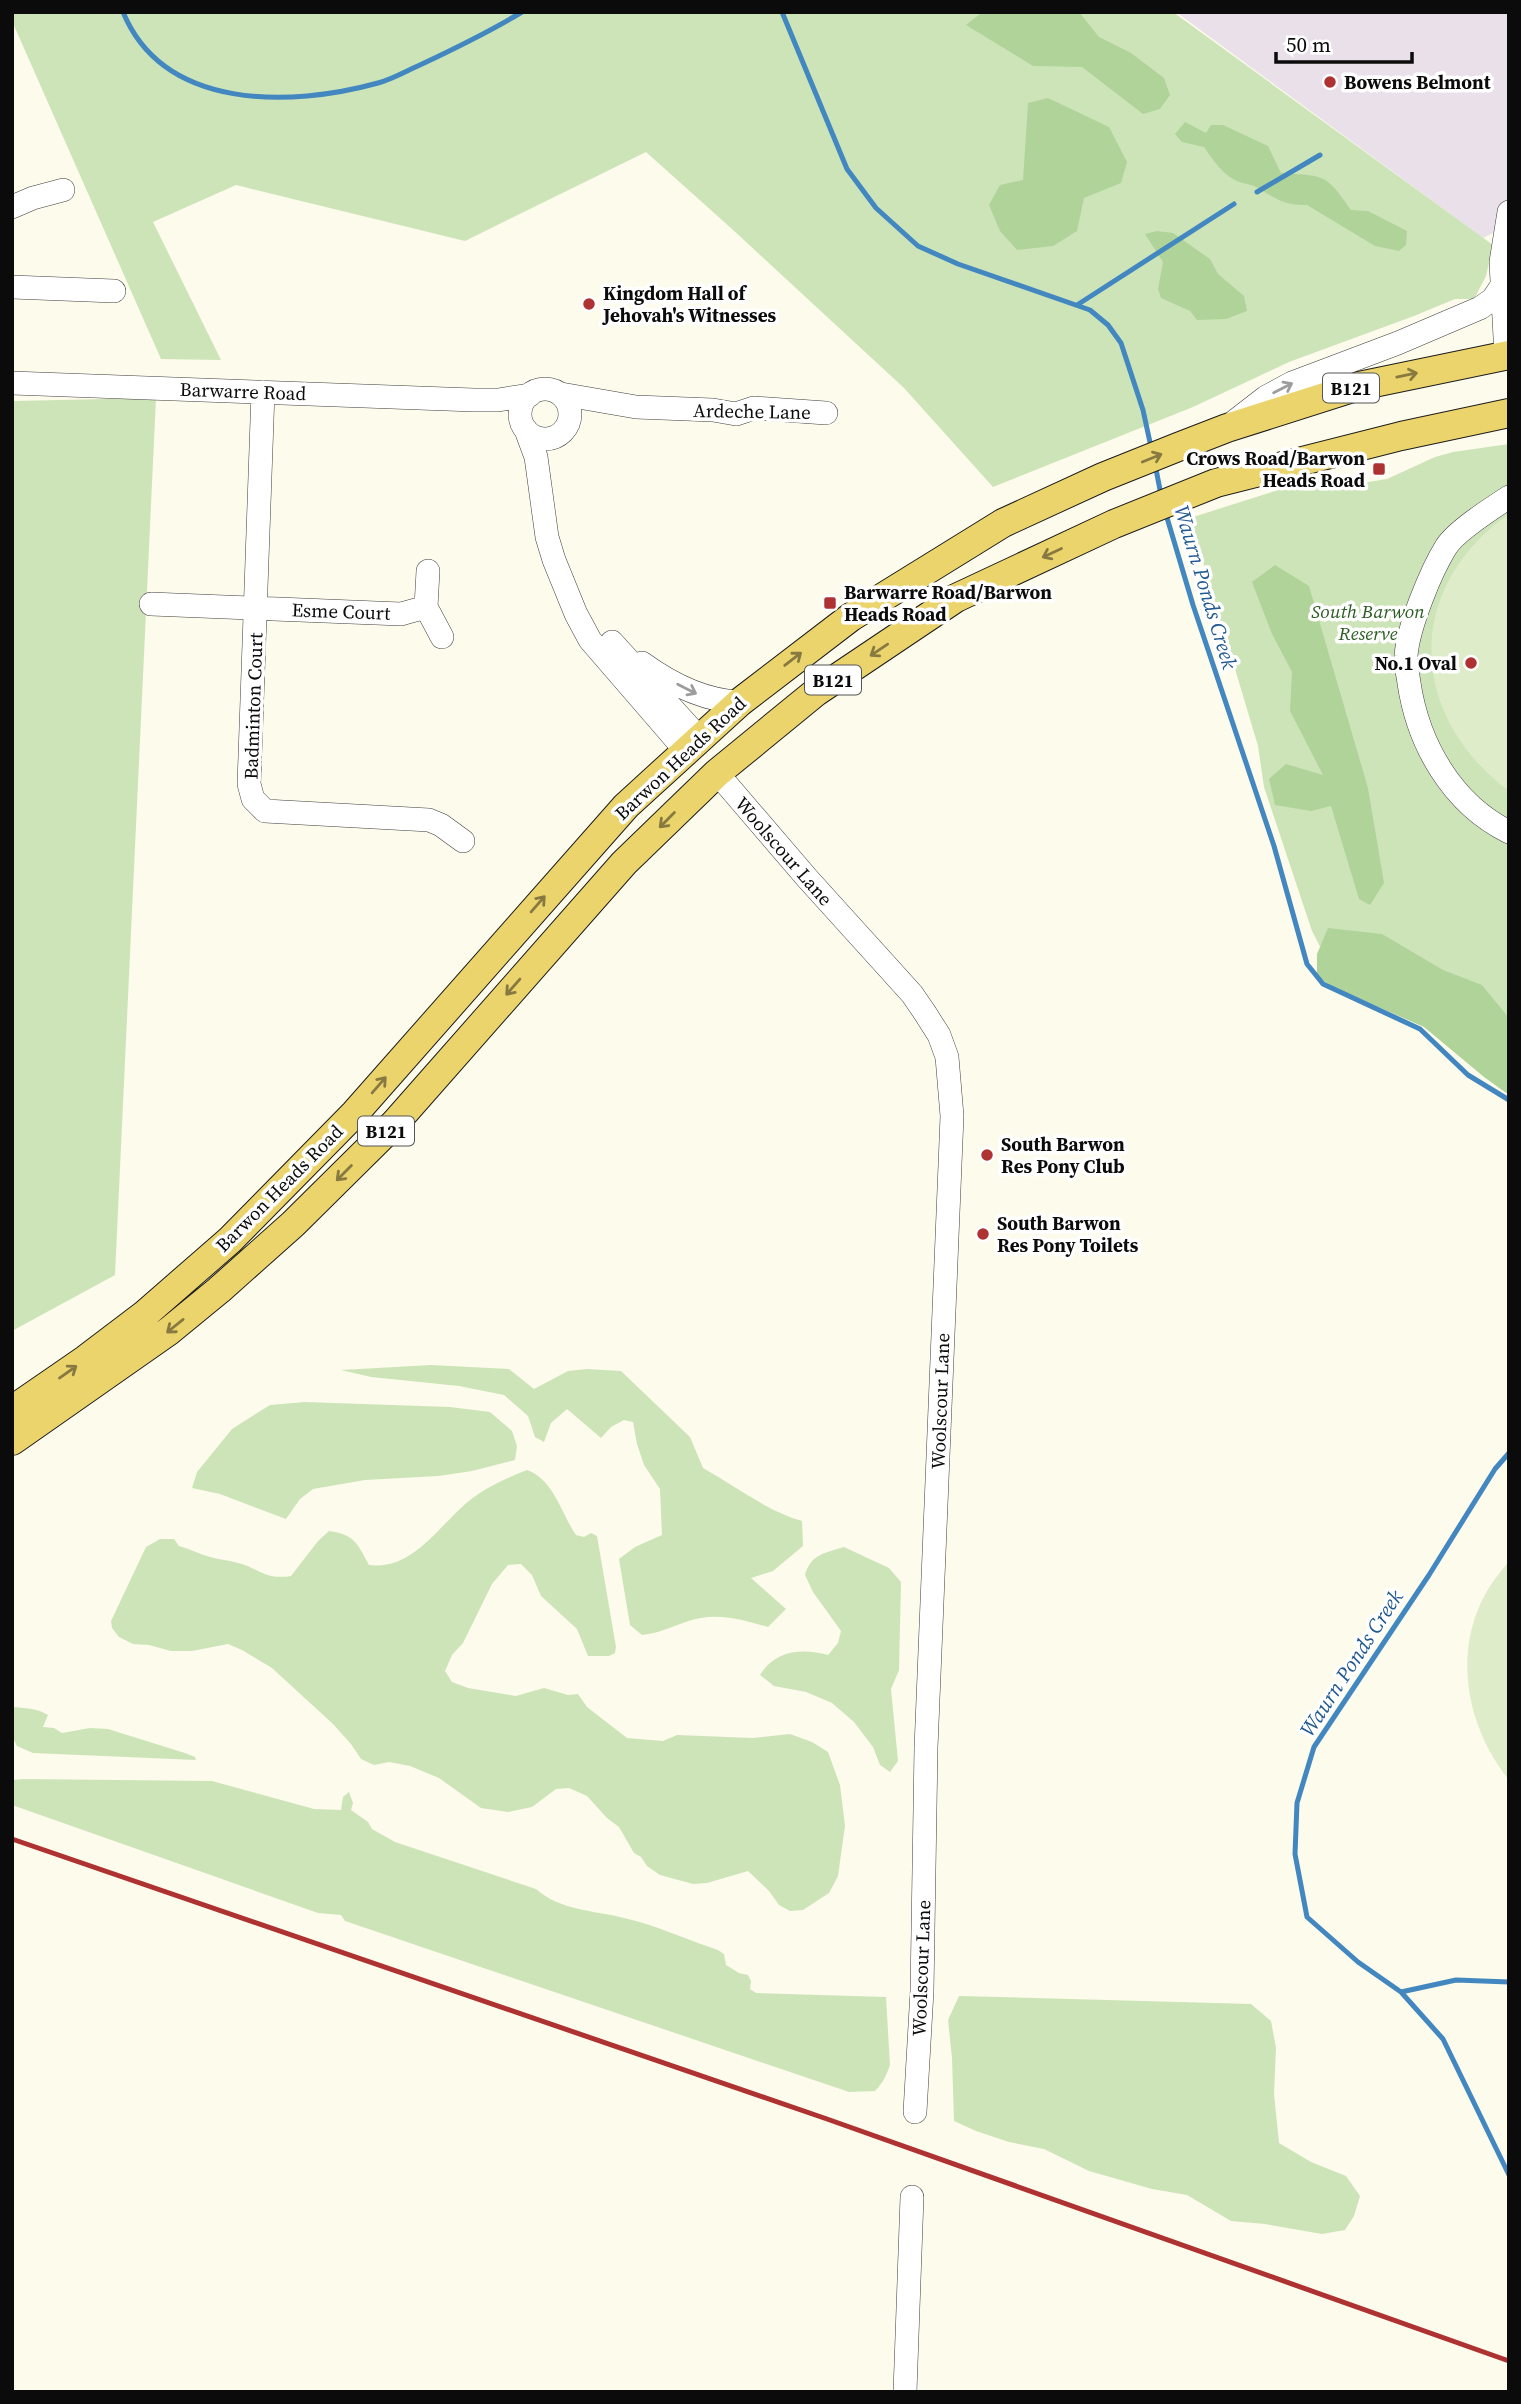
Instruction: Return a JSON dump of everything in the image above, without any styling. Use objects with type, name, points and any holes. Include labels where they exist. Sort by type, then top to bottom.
[{"type":"main road","name":"Barwon Heads Road","points":[[12,1410],[144,1315],[230,1240],[355,1113],[608,825],[740,702],[851,617],[1003,523],[1103,477],[1201,438],[1359,386],[1508,358]]},
{"type":"main road","name":"Barwon Heads Road","points":[[12,1441],[169,1331],[293,1224],[395,1123],[624,863],[717,773],[816,692],[956,598],[1114,524],[1216,483],[1388,439],[1509,413]]},
{"type":"main road","points":[[692,744],[717,773]]},
{"type":"street","points":[[12,207],[64,190]]},
{"type":"street","points":[[1508,358],[1501,287],[1502,247],[1509,212]]},
{"type":"street","points":[[12,287],[114,291]]},
{"type":"street","points":[[1227,428],[1278,390],[1474,311],[1493,299],[1501,287]]},
{"type":"street","name":"Barwarre Road","points":[[12,383],[474,400],[498,400],[530,394]]},
{"type":"street","points":[[545,523],[547,481],[569,408],[561,394],[547,389],[530,394],[521,408],[524,426],[536,457],[545,523],[560,577],[590,640],[692,744]]},
{"type":"street","name":"Badminton Court","points":[[263,392],[249,784],[253,799],[265,811],[429,820],[463,841]]},
{"type":"street","name":"Ardeche Lane","points":[[561,394],[636,407],[713,410],[736,414],[754,408],[826,413]]},
{"type":"street","name":"Barwarre Road","points":[[474,400],[501,409],[524,426]]},
{"type":"street","name":"Ardeche Lane","points":[[563,429],[596,412],[636,407]]},
{"type":"street","points":[[524,426],[538,438],[545,439],[563,429]]},
{"type":"street","points":[[1509,498],[1487,510],[1447,545],[1415,615],[1405,658],[1410,694],[1433,757],[1449,782],[1469,805],[1509,832]]},
{"type":"street","points":[[428,571],[426,607],[442,637]]},
{"type":"street","points":[[560,577],[573,597],[692,744]]},
{"type":"street","name":"Esme Court","points":[[151,604],[401,614],[426,607]]},
{"type":"street","points":[[609,639],[654,671],[692,691],[719,701],[740,702]]},
{"type":"street","name":"Woolscour Lane","points":[[717,773],[912,994],[939,1035],[947,1057],[952,1116],[926,1748],[922,1990],[915,2112]]},
{"type":"street","points":[[905,2392],[912,2197]]},
{"type":"shaded area","points":[[1176,12],[1509,12],[1509,225],[1483,238]]},
{"type":"green space","points":[[12,12],[1173,12],[1493,245],[1486,276],[1474,299],[1455,299],[1289,362],[1193,407],[993,487],[904,388],[646,152],[465,241],[236,185],[153,222],[221,360],[161,359],[12,21]]},
{"type":"green space","points":[[978,12],[1079,12],[1099,37],[1131,53],[1164,78],[1170,95],[1160,109],[1143,114],[1082,67],[1033,66],[966,25],[980,14]]},
{"type":"green space","points":[[1048,98],[1109,127],[1127,162],[1121,183],[1084,198],[1077,231],[1053,246],[1017,250],[1000,231],[989,205],[1000,185],[1023,180],[1028,103]]},
{"type":"green space","points":[[1185,122],[1206,133],[1211,125],[1223,125],[1268,146],[1281,173],[1323,179],[1336,189],[1351,210],[1368,211],[1407,231],[1406,245],[1399,251],[1375,246],[1307,205],[1286,203],[1254,186],[1234,180],[1219,168],[1204,147],[1182,142],[1175,134]]},
{"type":"green space","points":[[1157,231],[1173,233],[1210,259],[1218,274],[1244,296],[1247,311],[1226,319],[1197,320],[1190,311],[1161,298],[1158,289],[1163,262],[1145,234]]},
{"type":"green space","points":[[156,398],[115,1275],[12,1331],[12,401]]},
{"type":"green space","name":"South Barwon Reserve","points":[[1509,444],[1509,1073],[1329,964],[1312,931],[1264,787],[1258,746],[1190,518],[1325,475],[1368,482],[1387,479],[1435,457]]},
{"type":"green space","name":"No.1 Oval","points":[[1509,514],[1509,791],[1476,761],[1451,726],[1437,690],[1431,652],[1436,614],[1450,578],[1474,544]]},
{"type":"green space","points":[[1275,565],[1309,586],[1368,788],[1384,883],[1370,905],[1359,899],[1331,806],[1311,811],[1275,805],[1269,779],[1286,764],[1323,775],[1290,711],[1292,672],[1272,634],[1252,582]]},
{"type":"green space","points":[[1328,928],[1382,934],[1443,970],[1482,985],[1509,1018],[1509,1095],[1424,1027],[1335,988],[1317,977],[1317,954]]},
{"type":"green space","points":[[431,1365],[509,1369],[534,1389],[568,1371],[621,1371],[690,1437],[703,1468],[764,1505],[802,1521],[803,1546],[773,1571],[751,1578],[786,1609],[768,1627],[735,1619],[710,1617],[642,1635],[630,1625],[619,1559],[635,1547],[662,1535],[660,1489],[644,1465],[633,1422],[624,1420],[611,1427],[601,1438],[567,1409],[551,1423],[544,1442],[535,1437],[528,1416],[504,1395],[459,1386],[371,1377],[341,1370]]},
{"type":"green space","points":[[305,1402],[450,1407],[490,1412],[512,1431],[517,1446],[515,1460],[438,1476],[365,1480],[313,1489],[300,1499],[286,1519],[220,1494],[192,1488],[197,1472],[232,1429],[270,1405]]},
{"type":"green space","points":[[527,1470],[544,1481],[576,1535],[584,1537],[591,1533],[597,1536],[615,1653],[609,1656],[588,1656],[577,1629],[541,1596],[532,1575],[521,1564],[508,1565],[492,1584],[463,1643],[452,1655],[445,1671],[452,1682],[468,1688],[516,1696],[544,1688],[568,1695],[578,1694],[587,1707],[627,1738],[663,1741],[677,1735],[753,1738],[790,1734],[812,1742],[828,1752],[840,1785],[845,1826],[838,1876],[829,1893],[803,1910],[790,1911],[779,1905],[748,1871],[707,1883],[693,1884],[660,1875],[634,1853],[619,1827],[587,1796],[569,1788],[556,1789],[532,1807],[508,1812],[481,1808],[439,1778],[410,1766],[389,1762],[374,1765],[361,1759],[333,1724],[272,1668],[242,1650],[228,1644],[192,1651],[171,1651],[133,1644],[119,1637],[112,1628],[111,1621],[146,1547],[160,1539],[174,1539],[179,1546],[246,1565],[268,1575],[282,1577],[291,1576],[329,1531],[354,1541],[369,1565],[385,1565],[414,1552],[480,1493]]},
{"type":"green space","points":[[844,1547],[889,1568],[901,1582],[899,1670],[891,1689],[898,1761],[890,1772],[880,1765],[873,1747],[854,1722],[832,1703],[806,1692],[774,1686],[760,1675],[773,1660],[781,1656],[799,1652],[828,1655],[838,1643],[841,1631],[813,1592],[805,1575],[815,1558]]},
{"type":"green space","points":[[1509,1562],[1509,1780],[1492,1755],[1479,1728],[1467,1671],[1469,1642],[1477,1614],[1490,1587]]},
{"type":"green space","points":[[12,1707],[31,1709],[48,1715],[43,1727],[54,1728],[62,1733],[90,1728],[108,1729],[185,1753],[196,1760],[33,1753],[17,1746],[14,1740],[12,1742]]},
{"type":"green space","points":[[12,1780],[212,1781],[314,1809],[341,1810],[343,1797],[349,1792],[353,1803],[351,1810],[368,1822],[372,1829],[395,1842],[536,1889],[567,1906],[636,1921],[718,1950],[724,1954],[726,1965],[748,1975],[751,1981],[750,1989],[756,1993],[886,1997],[890,2065],[875,2091],[849,2092],[345,1921],[341,1915],[318,1913],[12,1805]]},
{"type":"green space","points":[[959,1996],[1251,2004],[1271,2021],[1276,2048],[1274,2094],[1279,2143],[1311,2162],[1346,2176],[1360,2196],[1354,2216],[1345,2230],[1322,2234],[1231,2221],[1187,2195],[1152,2189],[1089,2171],[1044,2149],[1009,2142],[954,2121],[948,2020]]},
{"type":"waterway","name":"Waurn Ponds Creek","points":[[123,12],[142,44],[168,68],[199,84],[233,94],[270,97],[344,91],[384,81],[460,46],[522,12]]},
{"type":"waterway","name":"Waurn Ponds Creek","points":[[782,12],[847,169],[876,208],[918,246],[958,264],[1090,310],[1108,325],[1121,343],[1143,410],[1151,447]]},
{"type":"waterway","points":[[1257,192],[1320,155]]},
{"type":"waterway","points":[[1077,305],[1234,204]]},
{"type":"waterway","name":"Waurn Ponds Creek","points":[[1155,464],[1161,495]]},
{"type":"waterway","name":"Waurn Ponds Creek","points":[[1165,511],[1193,605],[1274,846],[1307,964],[1323,984],[1420,1029],[1468,1075],[1509,1100]]},
{"type":"waterway","name":"Waurn Ponds Creek","points":[[1509,1453],[1495,1469],[1429,1575],[1314,1747],[1297,1803],[1295,1854],[1307,1917],[1358,1962],[1401,1992],[1443,2039],[1509,2175]]},
{"type":"waterway","points":[[1401,1992],[1456,1980],[1509,1982]]},
{"type":"railway","points":[[12,1839],[827,2119],[1509,2361]]},
{"type":"place","name":"Bowens Belmont","points":[[1330,82]]},
{"type":"place","name":"Kingdom Hall of Jehovah's Witnesses","points":[[589,304]]},
{"type":"place","name":"Crows Road/Barwon Heads Road","points":[[1379,469]]},
{"type":"place","name":"Barwarre Road/Barwon Heads Road","points":[[830,603]]},
{"type":"place","name":"No.1 Oval","points":[[1471,663]]},
{"type":"place","name":"South Barwon Res Pony Club","points":[[987,1155]]},
{"type":"place","name":"South Barwon Res Pony Toilets","points":[[983,1234]]}]
